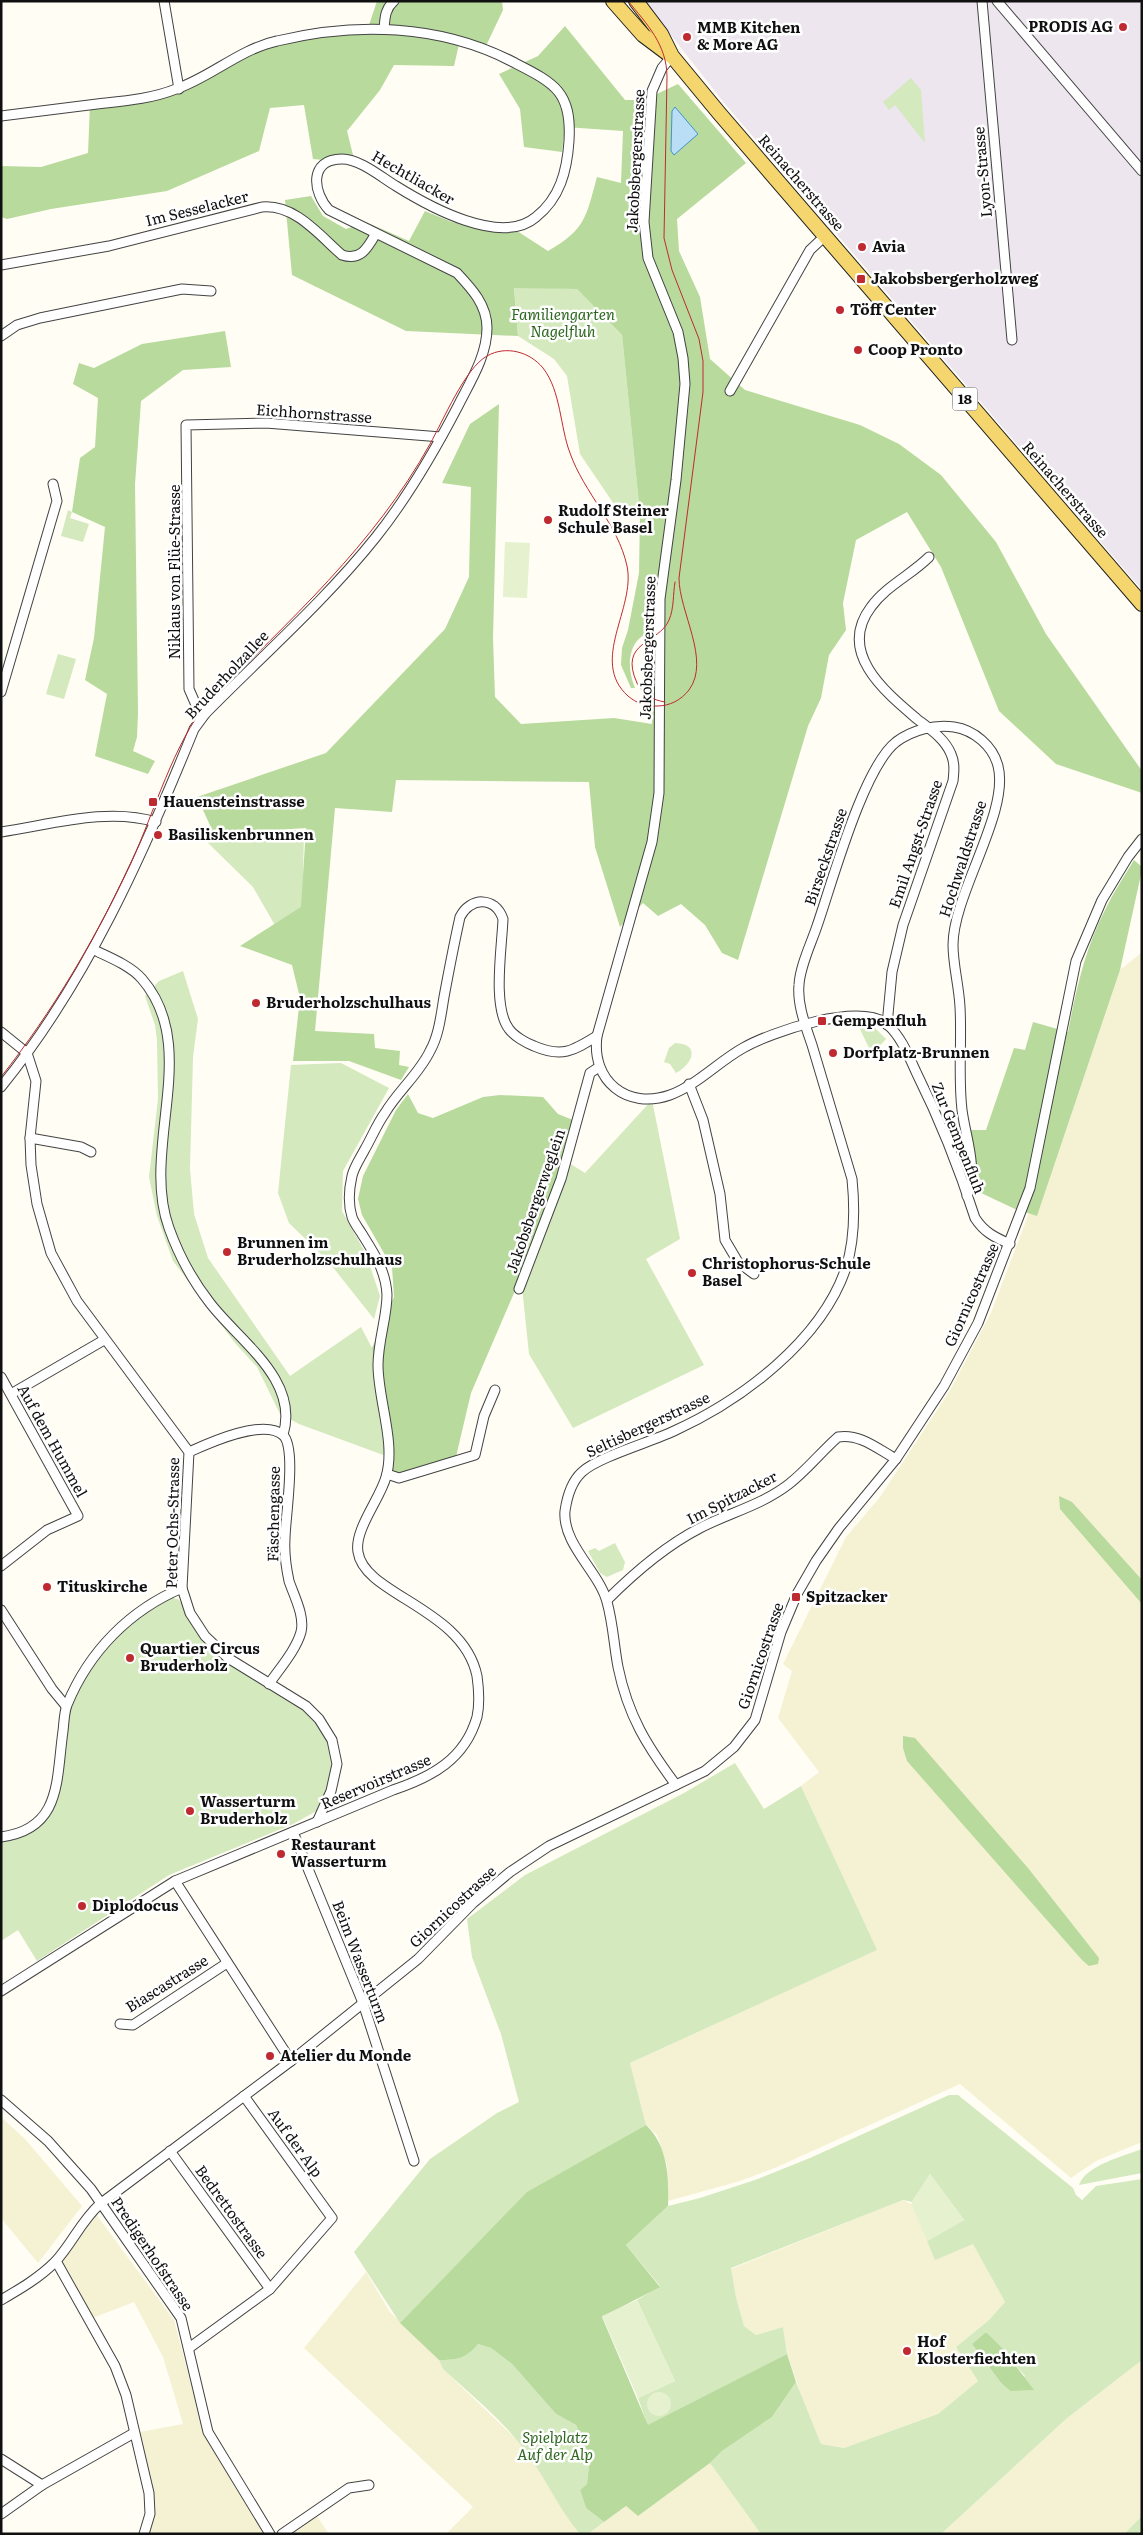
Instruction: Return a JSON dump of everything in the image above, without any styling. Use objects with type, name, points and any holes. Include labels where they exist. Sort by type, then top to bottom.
[{"type":"main road","name":"Reinacherstrasse","points":[[613,1],[643,36],[672,56]]},
{"type":"main road","name":"Reinacherstrasse","points":[[636,1],[661,34],[672,56],[826,235],[889,312],[1142,604]]},
{"type":"street","points":[[164,1],[179,89]]},
{"type":"street","points":[[1,116],[150,98],[179,89],[271,42],[307,34],[384,29],[388,6],[394,1]]},
{"type":"street","name":"Lyon-Strasse","points":[[982,1],[1012,340]]},
{"type":"street","points":[[997,1],[1142,171]]},
{"type":"street","name":"Hechtliacker","points":[[384,29],[436,34],[468,41],[494,52],[554,86],[566,102],[570,121],[569,148],[562,184],[551,205],[533,220],[514,227],[492,226],[452,216],[414,197],[360,164],[342,159],[326,163],[317,174],[315,186],[320,200],[329,210],[375,235],[457,273],[472,289],[483,307],[487,328],[481,357]]},
{"type":"street","name":"Jakobsbergerstrasse","points":[[599,1067],[595,1051],[597,1036],[652,842],[659,793],[660,599],[676,480],[685,384],[678,332],[648,258],[644,222],[652,91],[662,68],[672,56]]},
{"type":"street","name":"Im Sesselacker","points":[[1,265],[108,246],[262,207],[274,206],[292,213],[342,255],[348,257],[364,253],[375,235]]},
{"type":"street","points":[[730,391],[810,250],[826,235]]},
{"type":"street","points":[[1,336],[17,325],[40,318],[182,289],[211,290]]},
{"type":"street","name":"Bruderholzallee","points":[[1,1088],[27,1053],[94,950],[156,822],[194,729],[205,714],[370,544],[402,502],[441,437],[481,357]]},
{"type":"street","name":"Eichhornstrasse","points":[[186,425],[266,423],[441,437]]},
{"type":"street","name":"Niklaus von Flüe-Strasse","points":[[186,425],[190,689],[196,705],[205,714]]},
{"type":"street","points":[[1,692],[57,501],[53,484]]},
{"type":"street","name":"Emil Angst-Strasse","points":[[887,1025],[892,972],[903,925],[953,781],[954,765],[951,754],[929,728],[880,684],[863,662],[858,640],[861,627],[870,607],[886,591],[929,557]]},
{"type":"street","name":"Hochwaldstrasse","points":[[929,728],[943,726],[965,729],[986,746],[993,753],[998,767],[1000,788],[956,922],[953,946],[960,1006],[962,1109],[973,1160],[972,1183],[967,1196]]},
{"type":"street","name":"Birseckstrasse","points":[[806,1025],[799,998],[799,981],[860,800],[880,759],[895,742],[914,732],[929,728]]},
{"type":"street","points":[[1,832],[91,818],[139,817],[156,822]]},
{"type":"street","name":"Giornicostrasse","points":[[1,2300],[38,2277],[56,2261],[84,2221],[100,2204],[291,2061],[418,1959],[473,1903],[510,1872],[549,1846],[705,1771],[727,1753],[755,1720],[781,1632],[816,1560],[839,1528],[896,1459],[944,1386],[978,1323],[1030,1188],[1076,961],[1102,900],[1128,856],[1142,839]]},
{"type":"street","name":"Reservoirstrasse","points":[[1,1992],[176,1881],[423,1780],[444,1767],[469,1739],[479,1708],[479,1689],[475,1666],[466,1649],[452,1631],[372,1576],[360,1563],[357,1548],[362,1530],[387,1474],[390,1460],[378,1369],[379,1340],[387,1296],[385,1277],[379,1260],[352,1218],[349,1195],[352,1173],[385,1112],[432,1048],[438,1029],[460,917],[464,909],[471,903],[480,901],[490,903],[501,914],[503,919],[500,1004],[509,1029],[526,1043],[551,1053],[575,1050],[597,1036]]},
{"type":"street","name":"Fäschengasse","points":[[94,950],[141,978],[157,1000],[169,1044],[170,1066],[160,1164],[161,1192],[167,1223],[179,1256],[193,1279],[212,1305],[261,1358],[274,1378],[288,1420],[283,1435],[289,1445],[289,1490],[285,1559],[300,1615],[301,1631],[296,1643],[269,1684]]},
{"type":"street","points":[[599,1067],[610,1083],[621,1093],[636,1099],[652,1100],[672,1094],[745,1047],[806,1025],[866,1016],[887,1025]]},
{"type":"street","name":"Seltisbergerstrasse","points":[[676,1785],[648,1748],[630,1712],[619,1669],[607,1600],[570,1535],[565,1513],[569,1490],[581,1472],[601,1460],[648,1443],[693,1422],[751,1386],[805,1335],[828,1304],[846,1268],[854,1215],[852,1179],[806,1025]]},
{"type":"street","name":"Zur Gempenfluh","points":[[887,1025],[903,1045],[938,1116],[975,1218],[982,1229],[993,1237],[1010,1244]]},
{"type":"street","points":[[1,1032],[27,1053]]},
{"type":"street","name":"Peter Ochs-Strasse","points":[[27,1053],[36,1081],[30,1138],[31,1165],[37,1204],[51,1253],[77,1301],[104,1340],[189,1452],[182,1588],[190,1613],[205,1636],[228,1658],[306,1706],[319,1719],[332,1740],[337,1764],[331,1791],[317,1822]]},
{"type":"street","name":"Jakobsbergerweglein","points":[[519,1289],[561,1179],[590,1073],[599,1067]]},
{"type":"street","points":[[689,1084],[703,1120],[718,1185],[725,1240],[738,1262],[754,1274]]},
{"type":"street","points":[[30,1138],[81,1147],[91,1152]]},
{"type":"street","points":[[11,1394],[104,1340]]},
{"type":"street","name":"Auf dem Hummel","points":[[1,1377],[78,1516],[46,1530],[1,1566]]},
{"type":"street","points":[[387,1474],[399,1478],[475,1455],[484,1416],[495,1390]]},
{"type":"street","points":[[189,1452],[223,1436],[244,1431],[271,1431],[283,1435]]},
{"type":"street","name":"Im Spitzacker","points":[[607,1600],[628,1578],[662,1551],[700,1528],[763,1500],[789,1484],[838,1437],[849,1435],[858,1438],[896,1459]]},
{"type":"street","points":[[1,1837],[20,1835],[42,1820],[52,1803],[66,1706],[86,1669],[108,1638],[135,1614],[162,1596],[182,1588]]},
{"type":"street","points":[[1,1610],[52,1688],[66,1706]]},
{"type":"street","name":"Beim Wasserturm","points":[[293,1832],[363,2003],[414,2161]]},
{"type":"street","name":"Biascastrasse","points":[[176,1881],[291,2061]]},
{"type":"street","name":"Biascastrasse","points":[[120,2024],[133,2025],[227,1963]]},
{"type":"street","name":"Auf der Alp","points":[[244,2096],[332,2218],[270,2289]]},
{"type":"street","name":"Predigerhofstrasse","points":[[1,2100],[48,2141],[91,2189],[153,2275],[181,2318],[208,2432],[270,2534]]},
{"type":"street","name":"Bedrettostrasse","points":[[170,2151],[270,2289]]},
{"type":"street","points":[[56,2261],[115,2366],[126,2395],[149,2493],[150,2514],[144,2534]]},
{"type":"street","points":[[189,2348],[270,2289]]},
{"type":"street","points":[[1,2514],[42,2485],[134,2433]]},
{"type":"street","points":[[1,2459],[42,2485]]},
{"type":"street","points":[[282,2534],[349,2488],[369,2485]]},
{"type":"shaded area","points":[[644,1],[1142,1],[1142,590],[725,104]]},
{"type":"shaded area","points":[[1142,952],[1142,2142],[1096,2161],[1071,2178],[960,2084],[777,2167],[740,2181],[668,2201],[667,2165],[657,2135],[646,2125],[630,2063],[876,1950],[801,1786],[819,1772],[778,1718],[792,1671],[783,1664],[846,1537],[880,1497],[949,1392],[991,1313],[1029,1213],[1037,1215],[1120,970]]},
{"type":"shaded area","points":[[1,2117],[25,2139],[82,2206],[38,2263],[1,2218]]},
{"type":"shaded area","points":[[903,2200],[911,2204],[935,2259],[973,2243],[1005,2302],[989,2320],[956,2347],[978,2381],[938,2414],[844,2448],[821,2444],[787,2354],[783,2327],[756,2335],[744,2326],[731,2269]]},
{"type":"shaded area","points":[[93,2210],[174,2320],[204,2433],[268,2534],[144,2534],[150,2514],[134,2433],[183,2424],[163,2357],[134,2302],[90,2319],[56,2261]]},
{"type":"shaded area","points":[[366,2272],[390,2312],[439,2360],[443,2369],[519,2442],[539,2469],[579,2533],[584,2534],[446,2534],[473,2507],[304,2348]]},
{"type":"shaded area","points":[[1142,2360],[1142,2517],[1124,2534],[941,2534],[1066,2419]]},
{"type":"shaded area","points":[[710,2463],[761,2534],[588,2534],[626,2506],[638,2516]]},
{"type":"shaded area","points":[[316,2515],[329,2534],[289,2534]]},
{"type":"green space","points":[[377,1],[502,1],[503,10],[485,48],[460,40],[454,66],[394,65],[380,90],[347,131],[355,163],[313,159],[304,105],[270,108],[259,151],[167,191],[51,209],[7,219],[1,217],[1,166],[41,167],[88,153],[90,105],[150,98],[271,42],[368,28]]},
{"type":"green space","points":[[565,26],[625,100],[644,100],[678,84],[746,163],[677,219],[679,251],[700,297],[710,359],[745,390],[860,425],[899,444],[941,475],[996,542],[1046,634],[1142,771],[1142,793],[1056,764],[999,711],[941,567],[907,512],[856,540],[843,603],[846,630],[829,655],[821,698],[808,726],[738,960],[722,953],[705,925],[681,904],[658,916],[643,903],[620,927],[595,847],[589,782],[396,780],[392,812],[335,808],[315,1031],[374,1034],[375,1048],[400,1051],[399,1065],[409,1067],[401,1080],[349,1061],[293,1061],[300,998],[292,965],[240,946],[301,907],[306,828],[214,834],[197,797],[326,753],[445,629],[469,577],[471,487],[442,483],[470,424],[499,404],[493,638],[495,697],[521,724],[614,718],[652,724],[653,631],[638,640],[631,654],[630,671],[635,688],[631,688],[621,665],[622,648],[628,630],[639,573],[640,514],[622,335],[577,289],[514,288],[518,336],[406,331],[292,275],[285,200],[311,196],[323,216],[346,229],[366,222],[409,241],[425,211],[452,222],[494,231],[517,231],[548,251],[570,236],[583,221],[597,177],[621,183],[623,131],[565,127],[562,152],[524,147],[520,109],[499,74],[538,56]]},
{"type":"green space","points":[[911,78],[921,90],[925,143],[895,105],[889,110],[883,102]]},
{"type":"green space","name":"Familiengarten Nagelfluh","points":[[514,287],[577,289],[622,335],[640,514],[622,516],[580,454],[567,376],[554,359],[518,336]]},
{"type":"green space","points":[[225,331],[231,367],[183,370],[141,401],[135,484],[138,713],[137,737],[133,751],[155,761],[148,774],[95,756],[107,694],[85,680],[94,638],[105,527],[72,512],[80,458],[95,447],[98,398],[73,384],[79,363],[94,368],[142,344]]},
{"type":"green space","points":[[68,510],[72,512],[70,518],[89,524],[83,542],[61,536]]},
{"type":"green space","points":[[505,542],[530,543],[527,598],[503,597]]},
{"type":"green space","points":[[58,654],[76,659],[64,699],[46,694]]},
{"type":"green space","points":[[207,830],[304,830],[302,921],[280,934],[253,887],[204,839]]},
{"type":"green space","points":[[1134,860],[1142,867],[1142,870],[1120,970],[1037,1216],[1015,1209],[979,1192],[976,1163],[969,1130],[986,1130],[1014,1048],[1025,1050],[1033,1022],[1068,1032],[1078,985],[1092,940],[1108,904]]},
{"type":"green space","points":[[183,971],[198,1019],[193,1057],[190,1169],[194,1214],[208,1258],[290,1376],[361,1327],[372,1348],[386,1456],[299,1424],[280,1414],[257,1367],[235,1343],[173,1261],[157,1216],[149,1177],[158,1099],[157,1040],[155,1025],[145,996],[159,981]]},
{"type":"green space","points":[[863,1024],[875,1028],[886,1039],[878,1048],[870,1050],[859,1027]]},
{"type":"green space","points":[[675,1043],[689,1047],[692,1055],[687,1065],[676,1073],[670,1064],[664,1062],[669,1048]]},
{"type":"green space","points":[[341,1063],[389,1088],[343,1171],[342,1211],[366,1254],[380,1296],[374,1319],[328,1261],[289,1223],[278,1193],[291,1065]]},
{"type":"green space","points":[[408,1094],[418,1113],[433,1118],[483,1097],[500,1095],[543,1097],[558,1114],[573,1120],[559,1175],[520,1279],[471,1393],[455,1461],[399,1478],[387,1474],[372,1348],[394,1297],[392,1267],[362,1215],[358,1199],[363,1176],[396,1110]]},
{"type":"green space","points":[[652,1100],[680,1239],[646,1259],[704,1365],[573,1428],[529,1354],[522,1287],[569,1163],[585,1173]]},
{"type":"green space","points":[[1059,1496],[1072,1502],[1142,1580],[1142,1604],[1060,1509]]},
{"type":"green space","points":[[615,1543],[625,1562],[623,1570],[607,1577],[600,1573],[588,1551],[595,1548],[599,1551]]},
{"type":"green space","points":[[162,1596],[178,1599],[228,1658],[319,1719],[337,1764],[322,1808],[293,1824],[169,1875],[37,1961],[18,1930],[1,1941],[1,1837],[20,1835],[52,1803],[66,1706],[108,1638]]},
{"type":"green space","points":[[903,1736],[915,1738],[1028,1868],[1099,1958],[1098,1964],[1089,1966],[1082,1960],[907,1761],[903,1748]]},
{"type":"green space","points":[[735,1763],[764,1809],[801,1786],[877,1950],[630,2063],[646,2125],[527,2193],[400,2323],[354,2252],[430,2159],[497,2113],[519,2102],[501,2034],[472,1957],[467,1919],[525,1875],[684,1793]]},
{"type":"green space","points":[[949,2095],[958,2095],[1073,2188],[1076,2195],[1082,2200],[1096,2186],[1142,2179],[1142,2360],[1066,2419],[941,2534],[761,2534],[710,2463],[722,2451],[772,2417],[796,2382],[821,2444],[844,2448],[938,2414],[978,2381],[956,2347],[989,2320],[1005,2302],[973,2244],[935,2260],[927,2241],[964,2220],[930,2174],[912,2202],[903,2200],[731,2268],[744,2326],[756,2335],[783,2327],[787,2354],[648,2426],[638,2398],[675,2381],[637,2300],[660,2286],[626,2245],[668,2206],[755,2180],[810,2158]],"holes":[[[986,2332],[1025,2376],[1010,2391],[1001,2383],[972,2344]]]},
{"type":"green space","points":[[646,2125],[659,2142],[666,2162],[668,2206],[626,2245],[660,2287],[602,2317],[648,2425],[787,2354],[796,2382],[772,2417],[722,2451],[710,2463],[638,2516],[626,2506],[604,2522],[586,2508],[580,2490],[587,2484],[590,2457],[576,2425],[556,2414],[512,2364],[491,2348],[478,2344],[461,2358],[439,2360],[400,2323],[527,2192]]},
{"type":"green space","points":[[1142,2149],[1142,2173],[1079,2185],[1089,2172],[1097,2167]]},
{"type":"green space","points":[[930,2174],[964,2220],[927,2241],[911,2204]]},
{"type":"green space","points":[[637,2300],[675,2381],[638,2398],[602,2316]]},
{"type":"green space","points":[[986,2332],[1004,2350],[1034,2390],[1010,2391],[1001,2383],[972,2344]]},
{"type":"green space","name":"Spielplatz Auf der Alp","points":[[478,2344],[491,2348],[512,2364],[556,2414],[576,2425],[590,2457],[587,2484],[580,2490],[586,2508],[604,2522],[588,2534],[579,2533],[556,2500],[536,2466],[511,2434],[483,2405],[443,2369],[439,2360],[461,2358]]},
{"type":"green space","points":[[659,2392],[668,2395],[671,2404],[668,2413],[659,2416],[650,2413],[647,2404],[650,2395]]},
{"type":"green space","points":[[1141,2517],[1142,2534],[1124,2534]]},
{"type":"water","points":[[675,107],[698,134],[674,155],[671,151],[672,111]]},
{"type":"tram line","points":[[1,1077],[56,1000],[103,919],[140,843],[175,757],[196,718],[208,702],[299,611],[357,549],[408,481],[463,383],[479,362],[487,356],[502,351],[517,352],[525,354],[538,362],[543,368],[549,377],[557,398],[567,443],[576,468],[609,522],[623,551],[627,566],[628,582],[613,651],[613,667],[617,682],[634,701],[649,706],[671,704],[689,690],[695,678],[697,665],[696,650],[680,591],[679,578],[703,392],[703,361],[699,339],[672,270],[664,238],[667,77],[664,55],[655,36],[628,1]]},
{"type":"tram line","points":[[665,702],[648,696],[639,687],[633,669],[633,659],[636,651],[664,628],[669,620],[673,606],[675,582]]},
{"type":"place","name":"PRODIS AG","points":[[1123,27]]},
{"type":"place","name":"MMB Kitchen & More AG","points":[[687,37]]},
{"type":"place","name":"Avia","points":[[862,247]]},
{"type":"place","name":"Jakobsbergerholzweg","points":[[861,279]]},
{"type":"place","name":"Töff Center","points":[[840,310]]},
{"type":"place","name":"Coop Pronto","points":[[858,350]]},
{"type":"place","name":"Rudolf Steiner Schule Basel","points":[[548,520]]},
{"type":"place","name":"Hauensteinstrasse","points":[[153,802]]},
{"type":"place","name":"Basiliskenbrunnen","points":[[158,835]]},
{"type":"place","name":"Bruderholzschulhaus","points":[[256,1003]]},
{"type":"place","name":"Gempenfluh","points":[[822,1021]]},
{"type":"place","name":"Dorfplatz-Brunnen","points":[[833,1053]]},
{"type":"place","name":"Brunnen im Bruderholzschulhaus","points":[[227,1252]]},
{"type":"place","name":"Christophorus-Schule Basel","points":[[692,1273]]},
{"type":"place","name":"Tituskirche","points":[[47,1587]]},
{"type":"place","name":"Spitzacker","points":[[796,1597]]},
{"type":"place","name":"Quartier Circus Bruderholz","points":[[130,1658]]},
{"type":"place","name":"Wasserturm Bruderholz","points":[[190,1811]]},
{"type":"place","name":"Restaurant Wasserturm","points":[[281,1854]]},
{"type":"place","name":"Diplodocus","points":[[82,1906]]},
{"type":"place","name":"Atelier du Monde","points":[[270,2056]]},
{"type":"place","name":"Hof Klosterfiechten","points":[[907,2351]]}]
